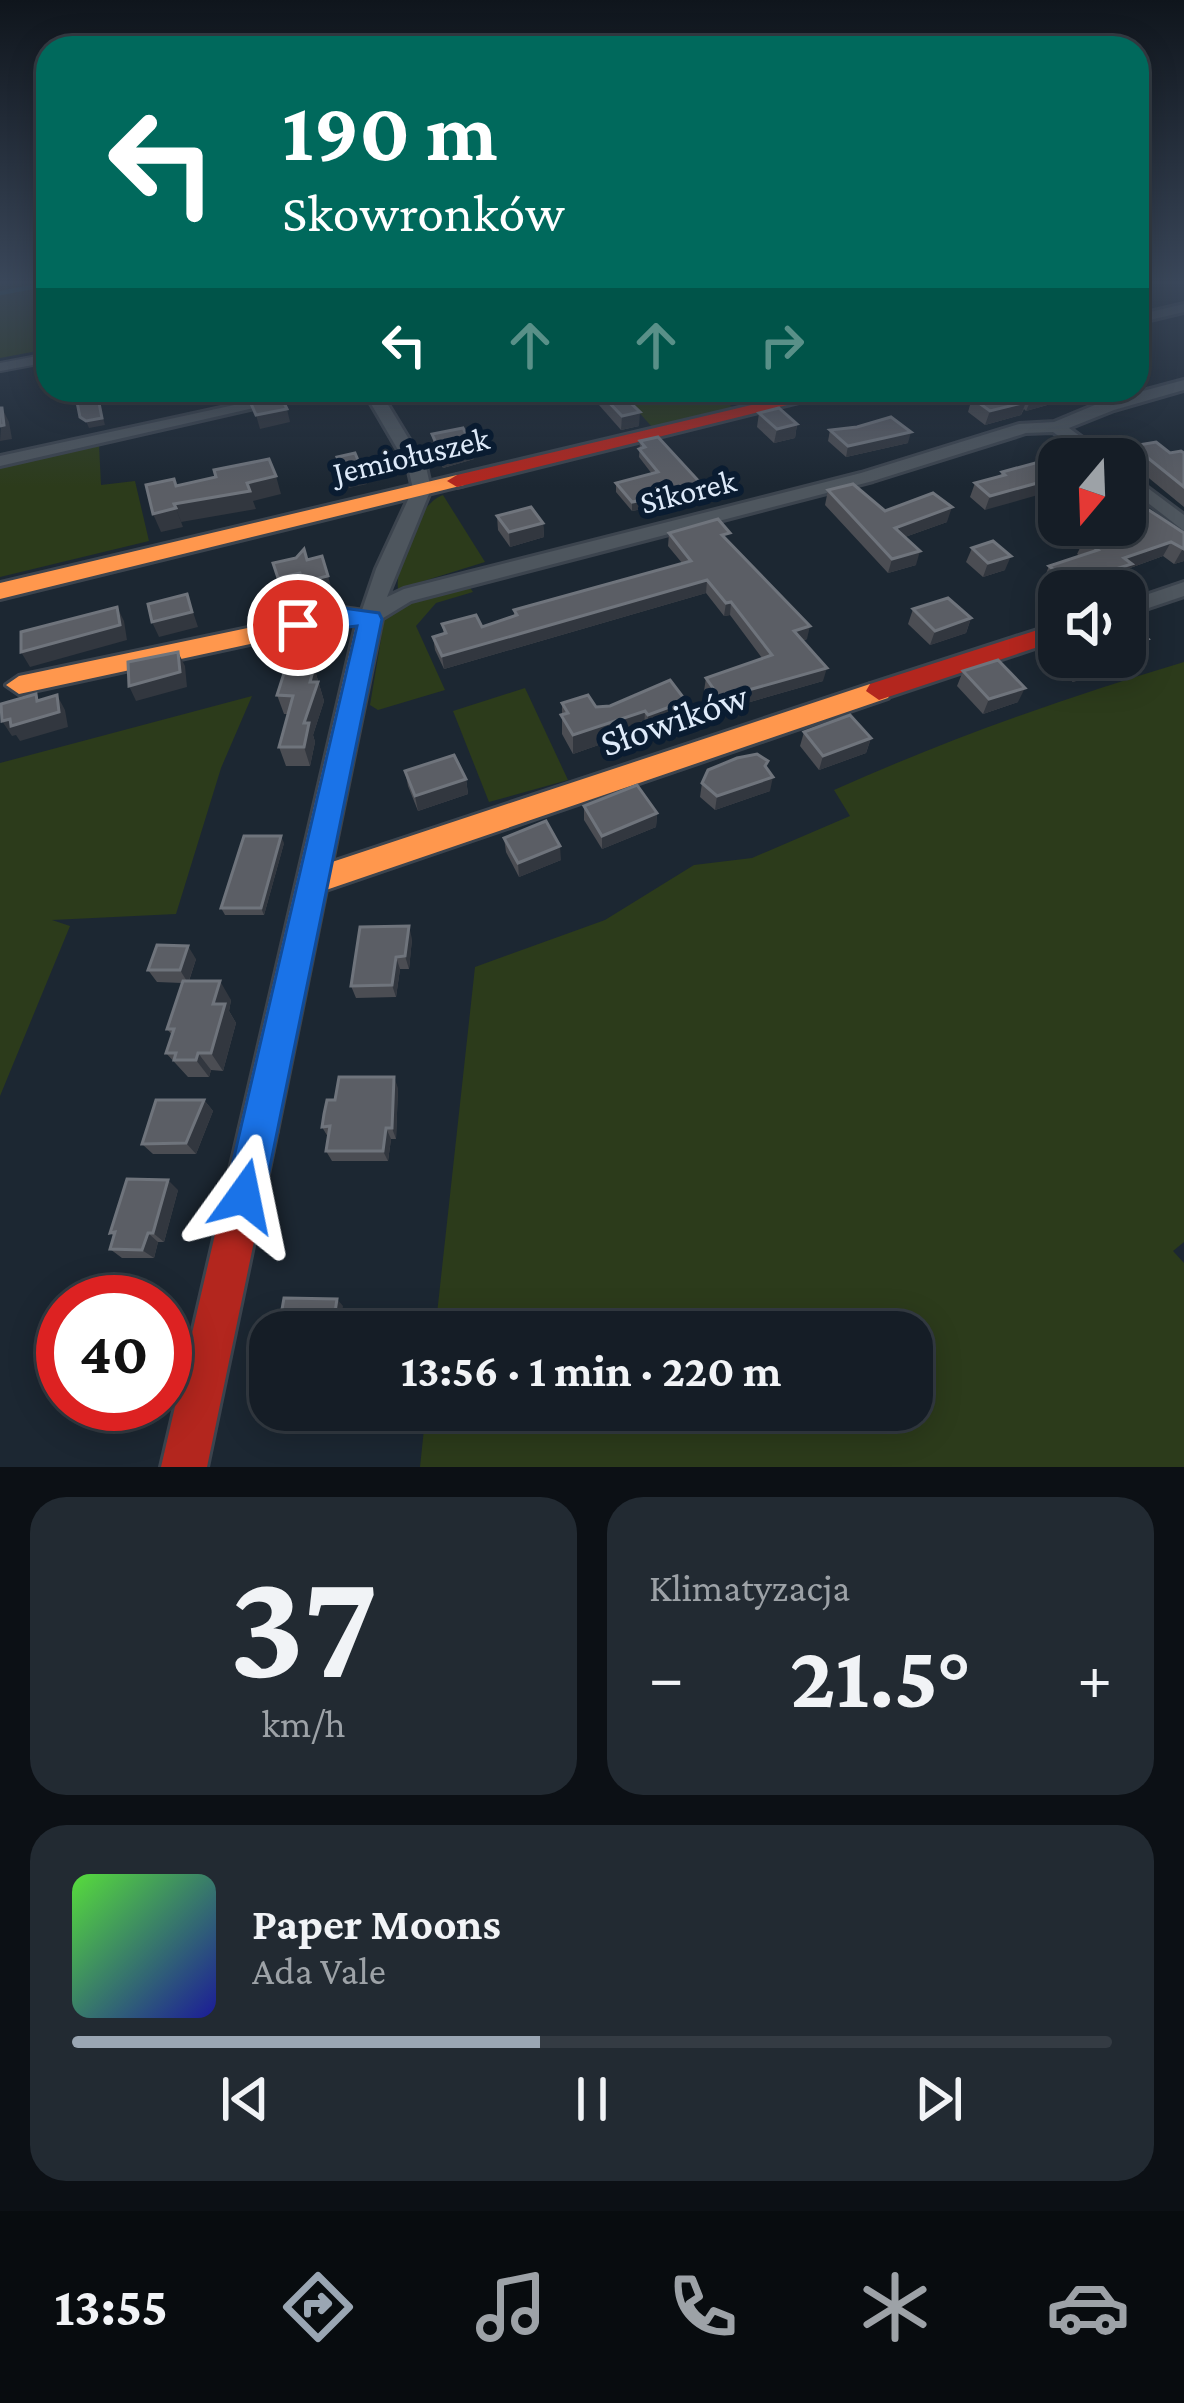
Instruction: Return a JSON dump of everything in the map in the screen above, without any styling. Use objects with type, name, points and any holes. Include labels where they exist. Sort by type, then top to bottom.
[{"type":"street","points":[[1149,395],[1184,385]]},
{"type":"street","points":[[0,461],[270,402]]},
{"type":"street","points":[[184,1467],[370,619],[386,569],[422,489],[417,467],[378,402]]},
{"type":"street","name":"Jemiołuszek","points":[[0,591],[788,402]]},
{"type":"street","points":[[1057,427],[1122,402]]},
{"type":"street","points":[[1057,427],[1072,438]]},
{"type":"street","name":"Sikorek","points":[[370,619],[404,596],[867,477],[1025,428],[1057,427]]},
{"type":"street","points":[[1146,493],[1184,525]]},
{"type":"street","points":[[1146,602],[1184,589]]},
{"type":"street","points":[[20,685],[343,616],[370,619]]},
{"type":"street","name":"Słowików","points":[[314,880],[1038,638]]},
{"type":"lane","points":[[0,367],[36,360]]},
{"type":"green space","points":[[0,350],[36,350],[36,351],[0,358]]},
{"type":"green space","points":[[630,402],[727,402],[735,410],[652,427]]},
{"type":"green space","points":[[99,445],[101,485],[135,481],[149,541],[0,577],[0,467]]},
{"type":"green space","points":[[443,495],[485,562],[398,589],[410,536],[425,510]]},
{"type":"green space","points":[[468,585],[473,592],[436,603],[416,626],[445,690],[378,710],[370,705],[384,621],[402,605]]},
{"type":"green space","points":[[1184,662],[1184,1242],[1173,1251],[1184,1263],[1184,1467],[420,1467],[424,1431],[933,1431],[933,1311],[437,1311],[475,967],[605,920],[694,865],[752,858],[850,816],[834,790],[877,771],[1007,720],[1133,678],[1146,678],[1146,674]]},
{"type":"green space","points":[[525,688],[568,780],[489,802],[453,711]]},
{"type":"green space","points":[[252,696],[221,768],[176,914],[52,920],[70,926],[0,1096],[0,763]]},
{"type":"building","points":[[77,402],[99,402],[102,418],[86,421],[80,417]]},
{"type":"building","points":[[250,402],[284,402],[287,409],[256,415]]},
{"type":"building","points":[[609,402],[630,402],[640,412],[622,416]]},
{"type":"building","points":[[978,402],[1026,402],[990,411]]},
{"type":"building","points":[[779,408],[797,424],[777,429],[759,413]]},
{"type":"building","points":[[891,417],[911,432],[848,446],[830,430],[857,427]]},
{"type":"building","points":[[463,428],[472,445],[441,454],[432,434]]},
{"type":"building","points":[[658,437],[705,488],[632,502],[616,483],[658,472],[639,449],[645,447],[640,441]]},
{"type":"building","points":[[1156,442],[1170,453],[1184,453],[1184,487],[1146,456],[1146,444]]},
{"type":"building","points":[[355,453],[365,477],[347,481],[337,457]]},
{"type":"building","points":[[269,459],[276,476],[247,483],[250,491],[174,504],[176,508],[153,514],[146,485],[174,479],[176,486],[216,477],[214,470]]},
{"type":"building","points":[[1038,462],[1038,483],[990,496],[975,483],[1005,475],[1002,472]]},
{"type":"building","points":[[853,484],[885,511],[933,493],[952,507],[895,528],[920,551],[892,559],[828,490]]},
{"type":"building","points":[[531,507],[543,523],[509,532],[497,516]]},
{"type":"building","points":[[1146,508],[1184,533],[1184,549],[1171,542],[1124,558],[1132,564],[1112,570],[1054,570],[1049,566],[1098,550],[1092,546],[1146,546]]},
{"type":"building","points":[[718,519],[730,533],[722,535],[810,626],[794,631],[827,668],[720,698],[706,678],[772,655],[731,602],[726,603],[707,580],[442,656],[433,637],[446,633],[442,624],[476,615],[482,627],[517,615],[514,610],[691,561],[669,533]]},
{"type":"building","points":[[993,541],[1011,556],[988,563],[972,548]]},
{"type":"building","points":[[304,549],[307,560],[322,556],[328,576],[303,582],[300,573],[278,578],[273,563],[296,558]]},
{"type":"building","points":[[187,594],[192,612],[152,622],[148,604]]},
{"type":"building","points":[[948,598],[971,618],[935,631],[913,609]]},
{"type":"building","points":[[117,607],[120,625],[21,652],[21,632]]},
{"type":"building","points":[[178,652],[180,672],[129,686],[128,662]]},
{"type":"building","points":[[998,660],[1025,688],[989,699],[963,671]]},
{"type":"building","points":[[286,667],[314,667],[310,682],[318,682],[304,723],[309,723],[304,747],[279,747],[293,696],[277,695]]},
{"type":"building","points":[[670,680],[686,701],[648,715],[645,711],[573,735],[561,715],[568,713],[562,703],[588,695],[596,707],[610,706]]},
{"type":"building","points":[[36,694],[37,701],[57,695],[59,712],[11,726],[10,719],[2,721],[1,704]]},
{"type":"building","points":[[850,715],[871,738],[823,756],[804,732]]},
{"type":"building","points":[[757,754],[768,761],[765,766],[773,777],[717,796],[702,783],[708,770]]},
{"type":"building","points":[[454,755],[466,779],[415,796],[405,771]]},
{"type":"building","points":[[637,785],[657,813],[602,836],[584,806]]},
{"type":"building","points":[[546,821],[560,846],[518,863],[504,838]]},
{"type":"building","points":[[244,836],[281,836],[261,908],[221,908]]},
{"type":"building","points":[[409,926],[405,956],[396,957],[392,985],[351,986],[360,927]]},
{"type":"building","points":[[157,945],[188,946],[180,970],[148,970]]},
{"type":"building","points":[[183,981],[220,981],[213,1004],[225,1004],[211,1053],[198,1053],[196,1060],[174,1060],[176,1053],[166,1053],[174,1029],[167,1029]]},
{"type":"building","points":[[339,1077],[394,1077],[392,1128],[386,1128],[383,1151],[326,1151],[330,1126],[322,1127],[324,1114],[327,1100],[335,1100]]},
{"type":"building","points":[[156,1100],[204,1100],[186,1143],[142,1144]]},
{"type":"building","points":[[127,1179],[168,1180],[153,1233],[148,1233],[142,1250],[110,1249],[115,1232],[110,1233]]},
{"type":"building","points":[[284,1298],[337,1299],[335,1311],[282,1311]]},
{"type":"traffic: slow","points":[[0,591],[457,481]]},
{"type":"traffic: slow","points":[[19,685],[343,616],[370,619],[258,1131]]},
{"type":"traffic: slow","points":[[314,881],[879,691]]},
{"type":"traffic: jam","points":[[457,481],[788,402]]},
{"type":"traffic: jam","points":[[879,691],[1038,638]]},
{"type":"traffic: jam","points":[[184,1467],[258,1131]]},
{"type":"route","points":[[244,1196],[370,619],[343,616],[298,625]]}]
